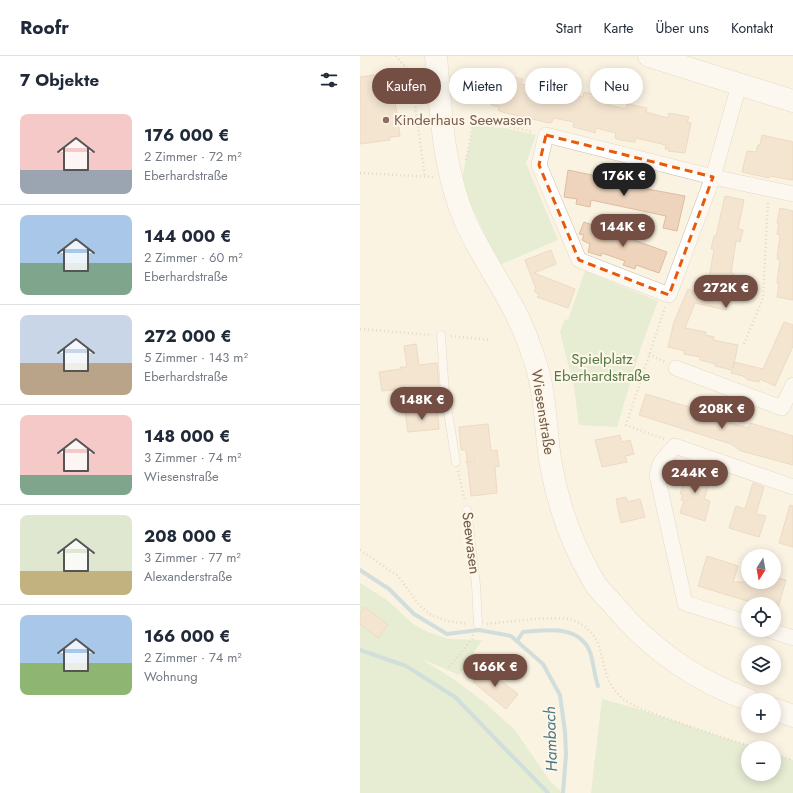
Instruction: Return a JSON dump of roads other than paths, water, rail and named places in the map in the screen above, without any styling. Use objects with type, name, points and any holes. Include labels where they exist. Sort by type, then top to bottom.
[{"type":"street","name":"Wiesenstraße","points":[[436,56],[444,148],[451,178],[465,220],[477,245],[515,311],[528,341],[540,379],[550,460],[566,524],[593,581],[630,626],[676,665],[741,696]]},
{"type":"street","points":[[649,56],[793,101]]},
{"type":"street","points":[[739,85],[713,177],[669,295],[579,260],[539,165],[546,135],[713,177],[793,194]]},
{"type":"street","points":[[676,368],[782,408],[793,384]]},
{"type":"street","points":[[741,621],[685,603],[657,475],[661,462],[675,446],[793,487]]},
{"type":"street","points":[[781,634],[793,638]]},
{"type":"street","points":[[781,712],[793,716]]},
{"type":"lane","points":[[440,335],[445,394],[456,462]]},
{"type":"lane","points":[[423,396],[445,394]]},
{"type":"lane","name":"Seewasen","points":[[467,510],[476,584],[478,624]]},
{"type":"waterway","name":"Hambach","points":[[360,570],[389,589],[414,614],[447,634],[479,630],[511,636],[543,664],[560,695],[565,732],[566,754],[563,793]]},
{"type":"waterway","points":[[517,641],[523,632],[555,630],[574,635],[582,640],[588,648],[598,686]]},
{"type":"waterway","points":[[360,650],[406,666],[455,697],[548,793]]},
{"type":"place","name":"Kinderhaus Seewasen","points":[[386,120]]},
{"type":"park label","name":"Spielplatz Eberhardstraße","points":[[602,368]]}]
